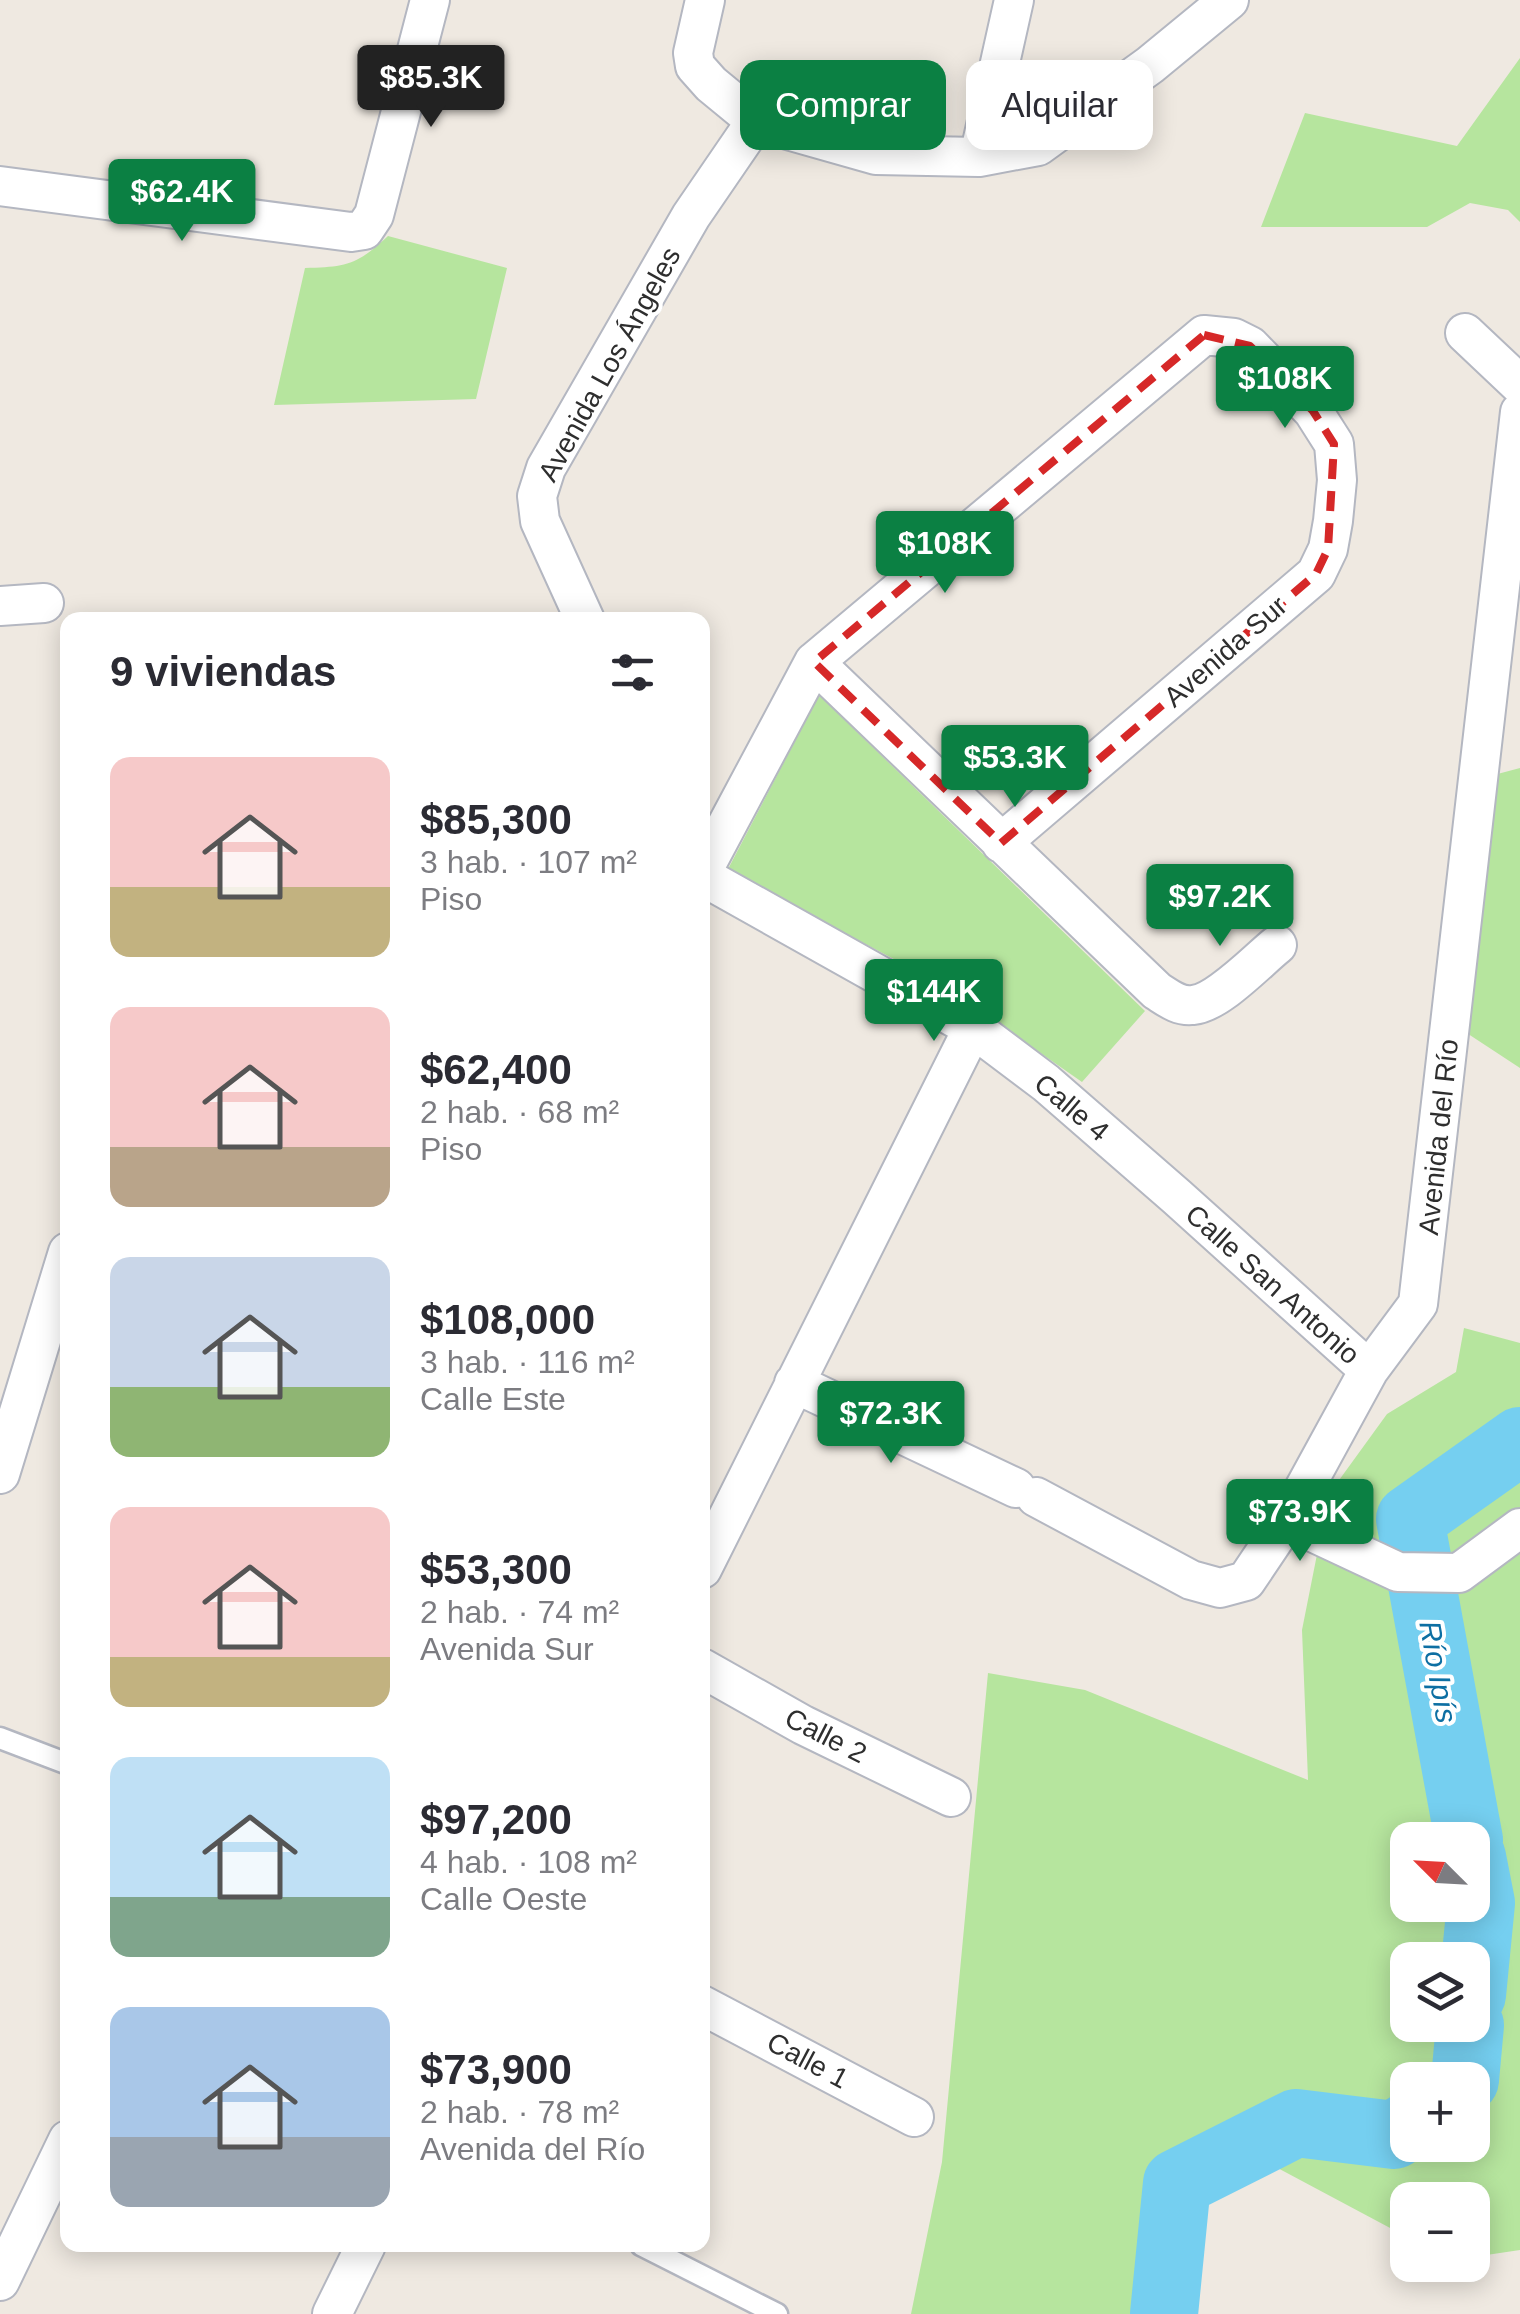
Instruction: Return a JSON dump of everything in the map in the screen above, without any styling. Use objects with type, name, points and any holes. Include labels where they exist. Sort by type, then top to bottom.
[{"type":"street","points":[[0,186],[351,232],[364,230],[374,215],[430,0]]},
{"type":"street","points":[[705,0],[693,53],[695,66],[740,107]]},
{"type":"street","points":[[979,157],[1014,0]]},
{"type":"street","points":[[859,150],[876,155],[979,157],[1038,146],[1150,66],[1230,0]]},
{"type":"street","name":"Avenida Los Ángeles","points":[[581,612],[540,521],[537,496],[546,468],[691,216],[740,144]]},
{"type":"street","points":[[1465,333],[1520,385]]},
{"type":"street","name":"Avenida Sur","points":[[814,662],[1204,335],[1234,338],[1250,346],[1312,411],[1334,444],[1332,521],[1328,549],[1316,574],[1001,843]]},
{"type":"street","name":"Avenida del Río","points":[[794,1383],[1026,1493],[1191,1580],[1220,1588],[1246,1582],[1287,1520],[1368,1370],[1418,1304],[1520,412]]},
{"type":"street","points":[[0,606],[44,603]]},
{"type":"street","points":[[710,859],[814,662],[1157,991],[1176,1003],[1194,1006],[1213,998],[1276,945]]},
{"type":"street","name":"Calle 4","points":[[710,879],[973,1028],[1046,1083],[1177,1197]]},
{"type":"street","points":[[710,1553],[973,1028]]},
{"type":"street","name":"Calle San Antonio","points":[[1177,1197],[1368,1370]]},
{"type":"street","points":[[0,1474],[60,1278]]},
{"type":"street","points":[[1287,1520],[1398,1572],[1460,1573],[1520,1528]]},
{"type":"street","name":"Calle 2","points":[[710,1672],[803,1724],[952,1797]]},
{"type":"street","name":"Calle 1","points":[[710,2009],[914,2117]]},
{"type":"street","points":[[0,2281],[60,2157]]},
{"type":"street","points":[[332,2314],[363,2252]]},
{"type":"lane","points":[[0,1738],[60,1761]]},
{"type":"lane","points":[[655,2252],[777,2314]]},
{"type":"highlighted area","points":[[1204,335],[1250,346],[1313,411],[1334,444],[1328,549],[1316,574],[1001,843],[814,662]]},
{"type":"green space","points":[[1520,58],[1520,222],[1508,210],[1470,203],[1427,227],[1261,227],[1305,113],[1457,146]]},
{"type":"green space","points":[[388,236],[507,268],[476,399],[274,405],[305,268],[350,262]]},
{"type":"green space","points":[[819,695],[1145,1011],[1082,1082],[943,985],[727,871]]},
{"type":"green space","points":[[1520,768],[1520,1068],[1453,1024],[1490,776]]},
{"type":"green space","points":[[1464,1328],[1520,1343],[1520,2250],[1490,2254],[1490,2182],[1390,2182],[1390,2228],[1272,2165],[1199,2188],[1181,2314],[911,2314],[942,2162],[988,1673],[1085,1690],[1308,1780],[1302,1630],[1329,1494],[1387,1414],[1456,1372]]},
{"type":"waterway","name":"Río Ipís","points":[[1466,1822],[1410,1519],[1520,1441]]},
{"type":"waterway","name":"Río Ipís","points":[[1477,1942],[1479,1922]]},
{"type":"waterway","name":"Río Ipís","points":[[1467,2062],[1468,2042]]},
{"type":"waterway","name":"Río Ipís","points":[[1164,2314],[1177,2183],[1296,2123],[1390,2135]]}]
